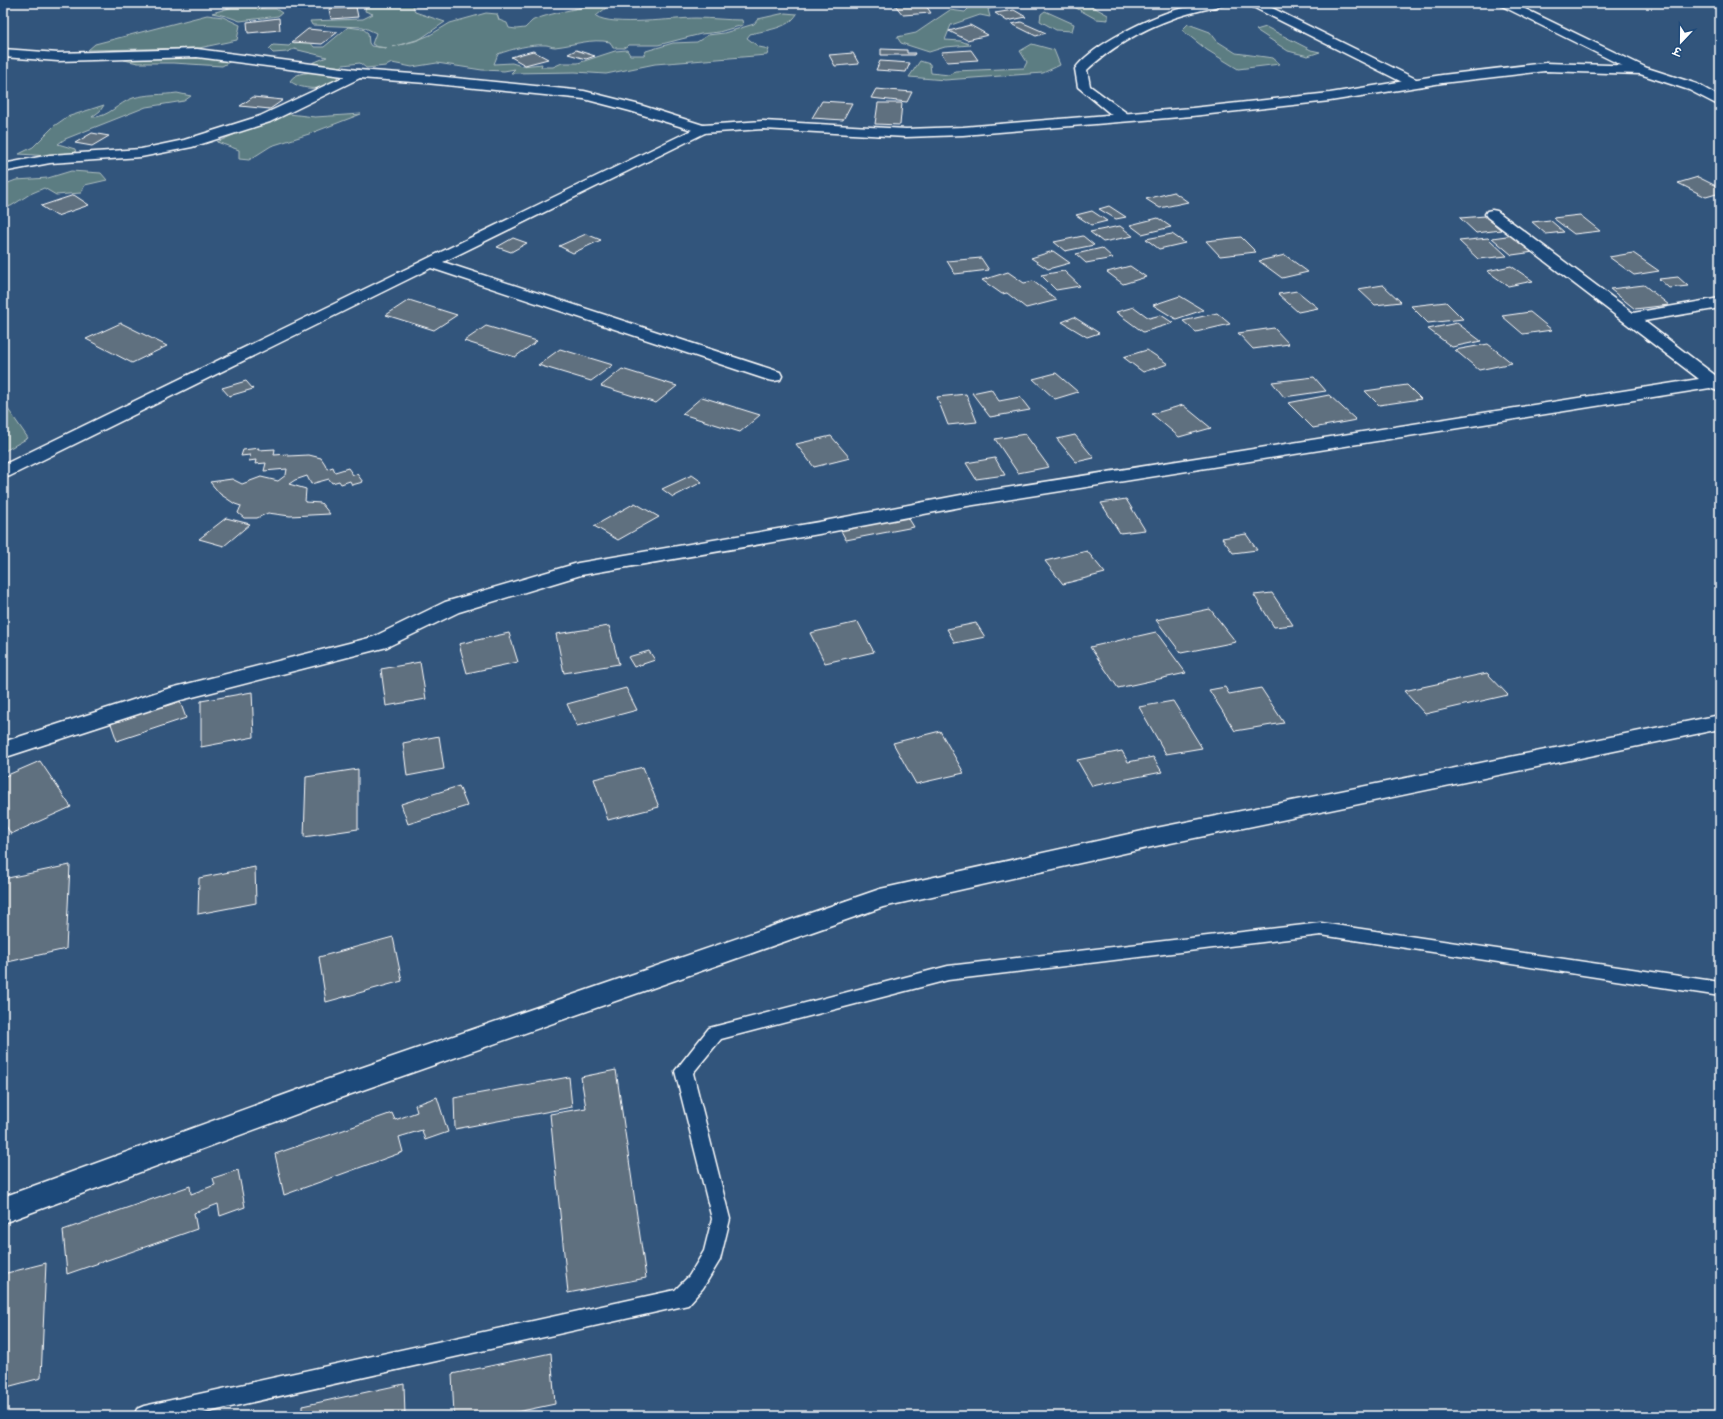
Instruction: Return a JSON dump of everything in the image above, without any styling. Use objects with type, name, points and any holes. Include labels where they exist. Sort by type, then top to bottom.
[{"type":"street","points":[[1123,117],[1084,87],[1081,69],[1097,54],[1115,42],[1165,17],[1219,3]]},
{"type":"street","points":[[1253,3],[1414,83]]},
{"type":"street","points":[[1504,3],[1641,70],[1693,88],[1720,102]]},
{"type":"street","points":[[3,53],[58,57],[197,53],[358,74],[426,79],[584,95],[635,108],[702,129],[763,125],[906,133],[963,131],[1123,117],[1330,96],[1414,83],[1545,67],[1641,70]]},
{"type":"street","points":[[3,168],[50,159],[141,153],[187,144],[265,118],[358,74]]},
{"type":"street","points":[[3,472],[702,129]]},
{"type":"street","points":[[1492,214],[1717,385]]},
{"type":"street","points":[[431,263],[774,376]]},
{"type":"street","points":[[1629,318],[1720,303]]},
{"type":"street","points":[[3,750],[175,694],[380,642],[452,607],[578,569],[819,528],[961,501],[1717,385]]},
{"type":"street","points":[[3,1210],[327,1091],[880,898],[1156,837],[1720,722]]},
{"type":"lane","points":[[144,1416],[681,1298],[696,1282],[713,1254],[721,1219],[684,1071],[715,1033],[948,973],[1321,929],[1720,989]]},
{"type":"green space","points":[[247,3],[279,3],[257,9],[276,9],[282,13],[278,16],[240,21],[212,13]]},
{"type":"green space","points":[[372,3],[431,3],[428,7],[413,6],[415,12],[445,22],[420,39],[450,23],[486,13],[497,14],[499,20],[507,23],[509,28],[516,29],[525,28],[532,21],[546,16],[584,7],[612,3],[596,16],[615,21],[696,18],[742,20],[743,25],[719,32],[701,34],[658,45],[629,45],[625,48],[613,48],[610,42],[596,41],[555,47],[546,45],[527,46],[498,54],[494,64],[512,63],[522,66],[542,64],[541,67],[553,67],[562,63],[578,63],[615,51],[627,50],[630,55],[644,55],[646,51],[673,43],[697,42],[708,35],[724,33],[754,24],[758,19],[785,13],[797,14],[788,23],[782,26],[750,34],[747,38],[759,47],[769,49],[767,55],[655,64],[606,74],[575,72],[511,73],[515,69],[504,71],[482,70],[437,63],[412,67],[392,63],[386,66],[366,68],[360,63],[343,65],[333,74],[338,78],[330,85],[324,87],[306,88],[290,81],[300,74],[322,72],[310,64],[327,57],[294,49],[287,52],[273,53],[269,49],[273,45],[289,46],[292,43],[310,42],[314,47],[324,47],[348,27],[363,29],[368,33],[369,43],[371,46],[378,47],[372,44],[376,33],[363,27],[312,25],[310,21],[363,19],[373,14],[365,11],[366,6]]},
{"type":"green space","points":[[938,3],[1011,3],[1008,6],[988,9],[990,17],[980,15],[951,25],[945,40],[961,41],[971,45],[945,47],[929,52],[901,43],[897,37],[916,33],[950,10],[965,12],[969,8]]},
{"type":"green space","points":[[1067,3],[1086,3],[1108,15],[1108,20],[1096,19]]},
{"type":"green space","points":[[1045,11],[1074,24],[1072,31],[1056,30],[1040,21],[1041,14]]},
{"type":"green space","points":[[207,15],[223,17],[240,25],[237,40],[199,48],[88,50],[95,44]]},
{"type":"green space","points":[[1188,24],[1210,32],[1217,41],[1236,53],[1273,58],[1280,64],[1238,69],[1207,50],[1182,30]]},
{"type":"green space","points":[[1266,27],[1311,50],[1320,52],[1308,56],[1288,51],[1256,30]]},
{"type":"green space","points":[[1032,44],[1054,50],[1060,65],[1043,73],[945,80],[909,77],[920,61],[930,64],[931,73],[949,75],[955,71],[1024,68],[1027,62],[1020,51]]},
{"type":"green space","points":[[197,55],[235,59],[222,66],[173,63],[138,63],[124,60],[126,56]]},
{"type":"green space","points":[[177,93],[191,96],[184,101],[146,107],[65,139],[58,144],[75,149],[76,153],[49,156],[19,154],[33,147],[54,126],[67,117],[104,105],[100,111],[92,117],[98,117],[108,113],[133,98]]},
{"type":"green space","points":[[289,114],[315,117],[361,114],[309,134],[271,146],[249,160],[239,159],[239,150],[217,142],[259,124]]},
{"type":"green space","points":[[71,171],[101,173],[107,180],[85,185],[81,193],[56,195],[44,188],[30,194],[11,206],[3,208],[3,185],[16,180],[48,178]]},
{"type":"green space","points":[[3,402],[28,438],[3,452]]},
{"type":"building","points":[[924,3],[931,13],[903,15],[895,5]]},
{"type":"building","points":[[356,7],[358,17],[331,19],[329,9]]},
{"type":"building","points":[[1014,10],[1026,17],[1007,21],[995,13]]},
{"type":"building","points":[[279,18],[280,30],[248,33],[247,22]]},
{"type":"building","points":[[1021,22],[1046,33],[1036,36],[1012,24]]},
{"type":"building","points":[[970,25],[988,35],[967,40],[949,31]]},
{"type":"building","points":[[308,29],[338,32],[322,44],[292,42]]},
{"type":"building","points":[[881,49],[907,50],[907,53],[915,53],[914,55],[881,55]]},
{"type":"building","points":[[576,50],[595,56],[586,59],[568,54]]},
{"type":"building","points":[[971,50],[978,60],[947,62],[941,52]]},
{"type":"building","points":[[533,51],[548,59],[525,65],[511,57]]},
{"type":"building","points":[[853,53],[859,64],[835,66],[829,55]]},
{"type":"building","points":[[880,61],[910,63],[906,72],[876,70]]},
{"type":"building","points":[[876,89],[912,92],[907,102],[871,98]]},
{"type":"building","points":[[253,97],[283,100],[270,109],[240,106]]},
{"type":"building","points":[[822,101],[852,103],[843,120],[812,118]]},
{"type":"building","points":[[878,103],[902,103],[900,125],[875,124]]},
{"type":"building","points":[[92,133],[109,136],[92,146],[75,143]]},
{"type":"building","points":[[1698,177],[1720,188],[1720,193],[1706,197],[1678,183]]},
{"type":"building","points":[[1174,192],[1188,202],[1160,208],[1146,199]]},
{"type":"building","points":[[74,195],[89,205],[57,216],[41,206]]},
{"type":"building","points":[[1109,206],[1126,217],[1116,219],[1099,209]]},
{"type":"building","points":[[1092,211],[1107,221],[1091,225],[1076,215]]},
{"type":"building","points":[[1580,215],[1600,231],[1574,234],[1553,218]]},
{"type":"building","points":[[1485,216],[1501,230],[1476,233],[1460,218]]},
{"type":"building","points":[[1158,218],[1171,227],[1142,234],[1130,225]]},
{"type":"building","points":[[1550,220],[1564,232],[1546,234],[1532,222]]},
{"type":"building","points":[[1120,226],[1133,236],[1103,242],[1090,232]]},
{"type":"building","points":[[586,234],[601,240],[573,253],[559,246]]},
{"type":"building","points":[[1172,234],[1185,243],[1159,249],[1146,239]]},
{"type":"building","points":[[1514,235],[1534,252],[1512,255],[1492,238]]},
{"type":"building","points":[[1083,236],[1094,245],[1065,251],[1054,242]]},
{"type":"building","points":[[1241,237],[1256,252],[1220,256],[1206,241]]},
{"type":"building","points":[[513,238],[527,243],[511,252],[497,247]]},
{"type":"building","points":[[1488,238],[1507,256],[1478,259],[1459,241]]},
{"type":"building","points":[[1102,248],[1113,258],[1086,263],[1076,254]]},
{"type":"building","points":[[1053,251],[1070,263],[1048,269],[1031,258]]},
{"type":"building","points":[[1633,253],[1659,271],[1634,275],[1609,257]]},
{"type":"building","points":[[1285,255],[1308,272],[1282,278],[1259,261]]},
{"type":"building","points":[[981,258],[989,270],[955,274],[947,261]]},
{"type":"building","points":[[1130,266],[1146,277],[1123,284],[1107,272]]},
{"type":"building","points":[[1511,266],[1533,281],[1508,286],[1487,271]]},
{"type":"building","points":[[1064,271],[1080,286],[1056,290],[1041,275]]},
{"type":"building","points":[[1008,272],[1024,283],[1033,281],[1057,300],[1026,308],[1007,293],[1002,294],[982,280]]},
{"type":"building","points":[[1678,277],[1688,286],[1669,288],[1659,279]]},
{"type":"building","points":[[1383,285],[1401,302],[1375,305],[1358,289]]},
{"type":"building","points":[[1644,285],[1669,305],[1635,309],[1610,289]]},
{"type":"building","points":[[1297,291],[1318,308],[1298,312],[1278,294]]},
{"type":"building","points":[[1180,296],[1203,310],[1176,319],[1153,305]]},
{"type":"building","points":[[409,300],[457,315],[434,330],[386,315]]},
{"type":"building","points":[[1446,302],[1463,319],[1428,323],[1411,306]]},
{"type":"building","points":[[1134,307],[1149,318],[1161,315],[1173,323],[1143,332],[1116,312]]},
{"type":"building","points":[[1530,312],[1552,330],[1523,334],[1502,316]]},
{"type":"building","points":[[1217,313],[1230,324],[1196,332],[1183,321]]},
{"type":"building","points":[[1074,317],[1099,333],[1087,337],[1062,322]]},
{"type":"building","points":[[121,323],[167,346],[132,363],[86,339]]},
{"type":"building","points":[[1457,323],[1481,341],[1452,347],[1428,329]]},
{"type":"building","points":[[486,326],[537,341],[515,357],[464,341]]},
{"type":"building","points":[[1274,328],[1289,344],[1253,349],[1238,333]]},
{"type":"building","points":[[1488,344],[1512,363],[1479,370],[1455,350]]},
{"type":"building","points":[[560,349],[613,365],[591,381],[538,365]]},
{"type":"building","points":[[1147,350],[1168,364],[1143,372],[1123,357]]},
{"type":"building","points":[[622,369],[677,386],[656,403],[601,386]]},
{"type":"building","points":[[1056,373],[1078,392],[1055,399],[1033,379]]},
{"type":"building","points":[[1314,377],[1326,391],[1284,397],[1272,382]]},
{"type":"building","points":[[246,381],[253,389],[229,396],[222,388]]},
{"type":"building","points":[[1407,385],[1421,399],[1379,405],[1365,391]]},
{"type":"building","points":[[991,389],[999,401],[1020,397],[1030,410],[990,417],[972,393]]},
{"type":"building","points":[[966,394],[977,422],[948,425],[937,397]]},
{"type":"building","points":[[1329,395],[1356,420],[1313,428],[1288,403]]},
{"type":"building","points":[[702,397],[760,415],[740,432],[682,414]]},
{"type":"building","points":[[1183,405],[1211,428],[1179,437],[1152,414]]},
{"type":"building","points":[[1025,434],[1049,467],[1018,473],[995,439]]},
{"type":"building","points":[[1075,435],[1094,458],[1076,462],[1057,439]]},
{"type":"building","points":[[831,436],[850,458],[814,467],[796,444]]},
{"type":"building","points":[[259,448],[258,450],[275,449],[274,455],[309,455],[321,458],[327,469],[333,467],[335,472],[348,468],[353,475],[357,474],[363,482],[352,485],[350,481],[341,484],[339,481],[332,483],[329,479],[311,484],[307,476],[295,480],[289,484],[306,489],[305,502],[321,503],[330,514],[290,516],[268,513],[257,518],[244,518],[238,513],[241,506],[235,504],[220,494],[210,482],[232,479],[242,484],[261,477],[278,481],[286,475],[287,469],[264,471],[266,463],[255,464],[256,460],[249,461],[250,455],[241,456],[243,450]]},
{"type":"building","points":[[995,458],[1005,475],[976,479],[966,463]]},
{"type":"building","points":[[692,475],[702,482],[673,497],[662,489]]},
{"type":"building","points":[[1126,499],[1145,530],[1120,533],[1101,503]]},
{"type":"building","points":[[635,503],[659,517],[618,540],[594,526]]},
{"type":"building","points":[[906,514],[914,527],[846,540],[839,527]]},
{"type":"building","points":[[226,518],[250,524],[224,546],[199,539]]},
{"type":"building","points":[[1246,534],[1257,550],[1233,553],[1222,538]]},
{"type":"building","points":[[1087,551],[1105,573],[1063,584],[1045,561]]},
{"type":"building","points":[[1272,593],[1293,625],[1274,627],[1254,595]]},
{"type":"building","points":[[1210,609],[1236,642],[1181,653],[1156,620]]},
{"type":"building","points":[[858,622],[874,652],[825,663],[810,633]]},
{"type":"building","points":[[976,623],[985,637],[955,643],[947,629]]},
{"type":"building","points":[[609,626],[619,664],[564,673],[556,634]]},
{"type":"building","points":[[1156,632],[1186,673],[1118,688],[1090,647]]},
{"type":"building","points":[[509,633],[518,662],[467,673],[459,644]]},
{"type":"building","points":[[649,651],[655,660],[634,667],[628,657]]},
{"type":"building","points":[[420,662],[426,699],[386,706],[381,669]]},
{"type":"building","points":[[1487,673],[1508,695],[1425,714],[1404,691]]},
{"type":"building","points":[[1225,687],[1229,694],[1261,688],[1284,723],[1235,731],[1209,690]]},
{"type":"building","points":[[626,688],[637,710],[577,726],[567,704]]},
{"type":"building","points":[[252,692],[254,737],[201,747],[201,701]]},
{"type":"building","points":[[178,696],[186,718],[117,741],[109,718]]},
{"type":"building","points":[[1173,701],[1202,748],[1166,754],[1139,707]]},
{"type":"building","points":[[940,731],[964,773],[916,784],[893,743]]},
{"type":"building","points":[[439,736],[444,769],[407,776],[403,743]]},
{"type":"building","points":[[1122,751],[1128,762],[1153,757],[1162,772],[1092,786],[1077,760]]},
{"type":"building","points":[[40,761],[71,807],[11,834],[3,821],[3,777]]},
{"type":"building","points":[[643,767],[659,807],[608,820],[594,779]]},
{"type":"building","points":[[358,769],[358,829],[304,837],[306,777]]},
{"type":"building","points":[[459,786],[467,806],[408,824],[401,804]]},
{"type":"building","points":[[70,865],[66,949],[3,963],[3,879]]},
{"type":"building","points":[[255,867],[256,903],[198,914],[199,878]]},
{"type":"building","points":[[393,937],[402,981],[326,1002],[319,957]]},
{"type":"building","points":[[616,1070],[646,1278],[568,1293],[550,1114],[586,1108],[581,1077]]},
{"type":"building","points":[[569,1077],[572,1107],[455,1129],[454,1098]]},
{"type":"building","points":[[437,1097],[448,1132],[425,1140],[422,1130],[399,1137],[403,1152],[284,1195],[275,1154],[392,1113],[395,1120],[417,1112],[415,1105]]},
{"type":"building","points":[[238,1170],[245,1207],[220,1216],[218,1204],[194,1213],[197,1229],[67,1274],[63,1230],[190,1186],[191,1194],[215,1185],[213,1178]]},
{"type":"building","points":[[46,1263],[41,1378],[3,1388],[3,1274]]},
{"type":"building","points":[[551,1353],[555,1404],[498,1416],[454,1416],[452,1374]]},
{"type":"building","points":[[404,1384],[405,1416],[302,1416],[302,1406]]}]
